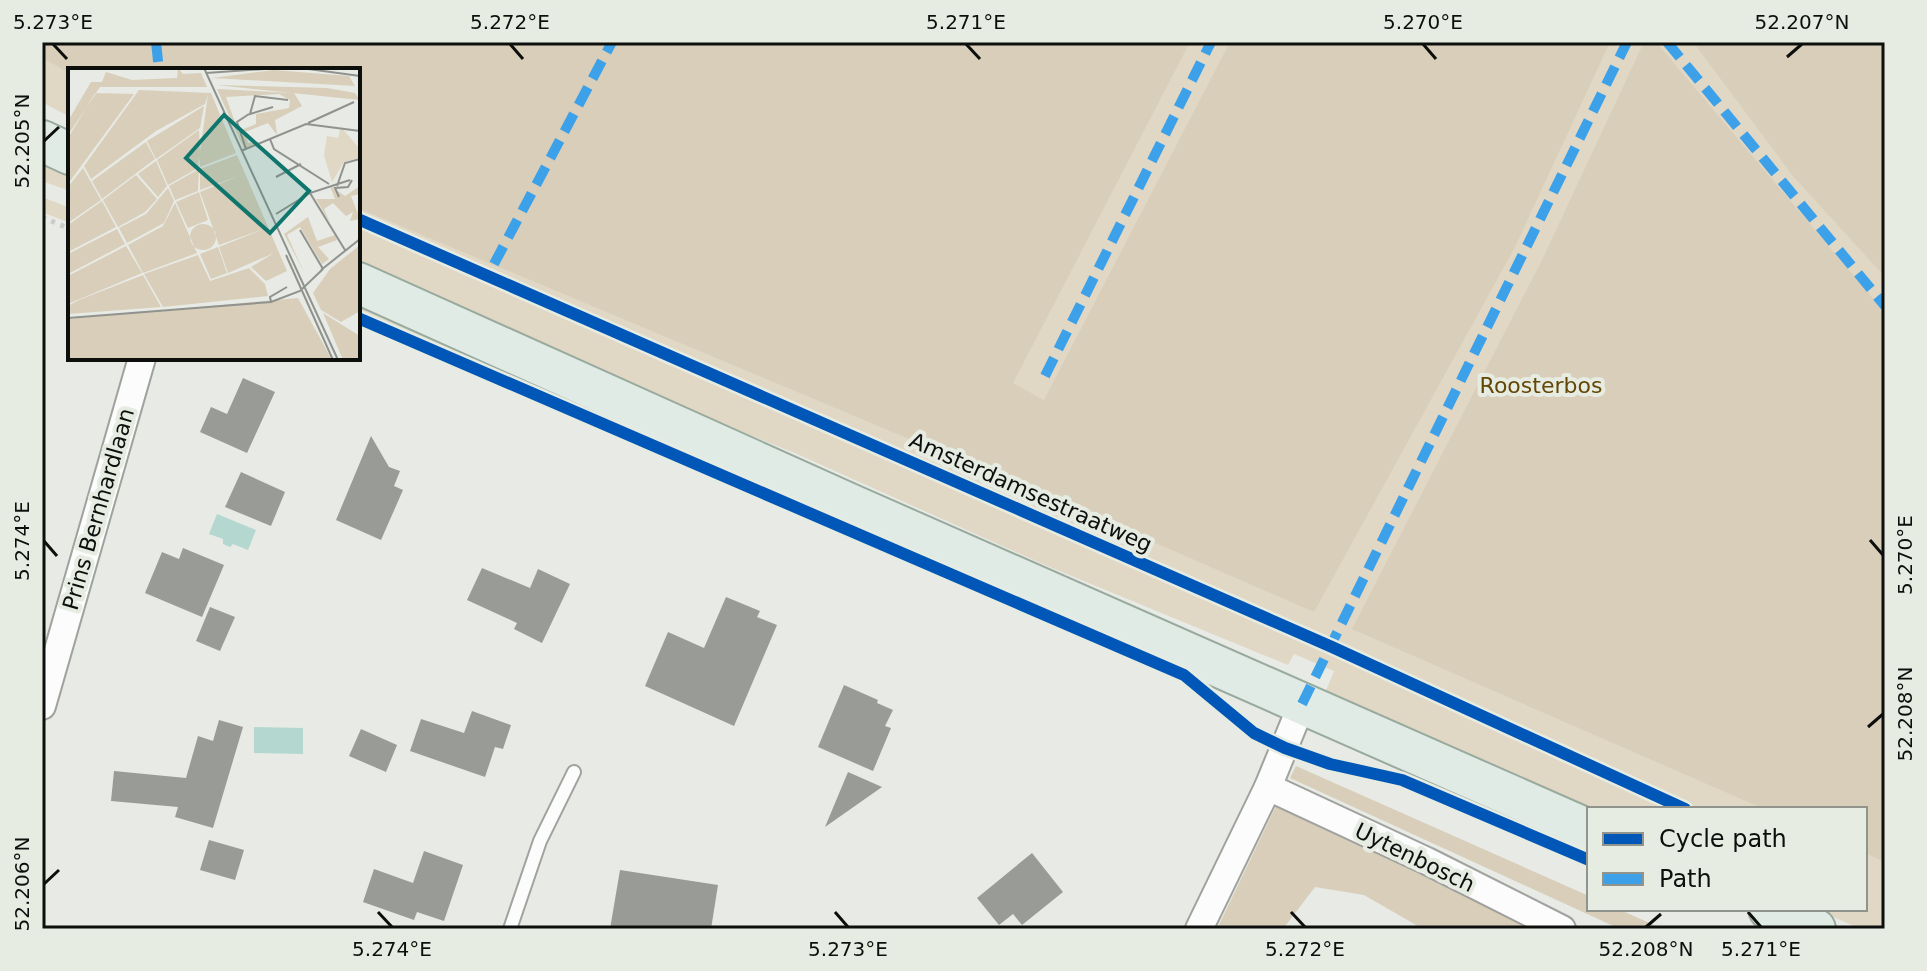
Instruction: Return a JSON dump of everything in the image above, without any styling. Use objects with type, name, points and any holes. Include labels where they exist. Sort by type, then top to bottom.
[{"type":"main road","points":[[42,141],[68,153]]},
{"type":"main road","points":[[360,284],[1587,829]]},
{"type":"main road","points":[[1774,911],[1815,929]]},
{"type":"street","name":"Prins Bernhardlaan","points":[[42,706],[141,360]]},
{"type":"street","points":[[1199,929],[1268,787],[1302,704]]},
{"type":"street","name":"Uytenbosch","points":[[1268,787],[1427,861],[1562,929]]},
{"type":"lane","points":[[510,929],[540,841],[574,772]]},
{"type":"path","points":[[42,217],[68,228]]},
{"type":"green space","name":"Roosterbos","points":[[42,42],[1885,42],[1885,929],[1861,929],[1820,911],[1867,911],[1867,807],[1587,808],[1323,698],[1334,671],[1294,654],[1288,665],[1045,565],[797,454],[609,378],[360,265],[360,68],[68,68],[68,116],[42,102]]},
{"type":"green space","points":[[42,42],[1190,42],[1013,383],[1044,400],[1230,42],[1610,42],[1515,247],[1314,612],[1105,521],[360,209],[360,68],[68,68],[68,72],[42,58]]},
{"type":"green space","points":[[1644,42],[1656,42],[1885,313],[1885,862],[1867,854],[1867,807],[1759,807],[1352,629],[1542,260]]},
{"type":"green space","points":[[1693,42],[1885,42],[1885,277],[1793,176]]},
{"type":"green space","points":[[42,164],[68,175],[68,190],[42,181]]},
{"type":"green space","points":[[42,197],[68,207],[68,222],[42,212]]},
{"type":"green space","points":[[360,305],[463,351],[459,357],[360,313]]},
{"type":"green space","points":[[1296,766],[1587,895],[1587,911],[1622,911],[1663,929],[1620,929],[1290,778]]},
{"type":"green space","points":[[1276,806],[1427,861],[1546,929],[1423,929],[1364,895],[1315,887],[1283,929],[1217,929]]},
{"type":"water","points":[[217,514],[256,530],[248,550],[233,544],[230,547],[223,544],[223,539],[209,534]]},
{"type":"water","points":[[254,727],[303,728],[303,754],[254,753]]},
{"type":"building","points":[[243,378],[275,392],[247,453],[200,432],[211,407],[227,414]]},
{"type":"building","points":[[371,436],[389,467],[400,471],[394,486],[403,490],[381,540],[336,520]]},
{"type":"building","points":[[241,472],[285,492],[271,526],[225,507]]},
{"type":"building","points":[[183,548],[224,565],[202,617],[145,593],[162,552],[179,559]]},
{"type":"building","points":[[482,568],[530,588],[538,569],[570,584],[542,643],[514,629],[517,623],[467,600]]},
{"type":"building","points":[[726,597],[760,611],[757,617],[777,625],[734,726],[645,686],[668,632],[704,648]]},
{"type":"building","points":[[210,607],[235,617],[220,651],[196,641]]},
{"type":"building","points":[[844,685],[893,710],[885,726],[891,728],[873,771],[818,747]]},
{"type":"building","points":[[472,711],[511,725],[503,749],[495,747],[485,777],[410,751],[421,719],[464,733]]},
{"type":"building","points":[[219,720],[243,727],[213,828],[175,817],[178,807],[111,801],[114,771],[186,778],[198,736],[213,741]]},
{"type":"building","points":[[361,729],[397,745],[386,772],[349,756]]},
{"type":"building","points":[[848,772],[882,787],[825,827]]},
{"type":"building","points":[[209,840],[244,850],[235,880],[200,870]]},
{"type":"building","points":[[424,851],[463,865],[444,921],[417,912],[414,920],[363,902],[374,869],[413,883]]},
{"type":"building","points":[[1032,853],[1063,892],[1022,925],[1013,914],[999,925],[977,898]]},
{"type":"building","points":[[620,870],[718,885],[711,929],[610,929]]},
{"type":"marked path","points":[[156,42],[159,68]]},
{"type":"marked path","points":[[494,264],[612,42]]},
{"type":"marked path","points":[[1045,376],[1211,42]]},
{"type":"marked path","points":[[1302,704],[1627,42]]},
{"type":"marked path","points":[[1667,42],[1885,306]]},
{"type":"cycle path","name":"Amsterdamsestraatweg","points":[[360,220],[1332,647],[1681,807]]},
{"type":"cycle path","points":[[360,319],[1184,675],[1254,733],[1285,748],[1330,764],[1402,780],[1587,859]]}]
